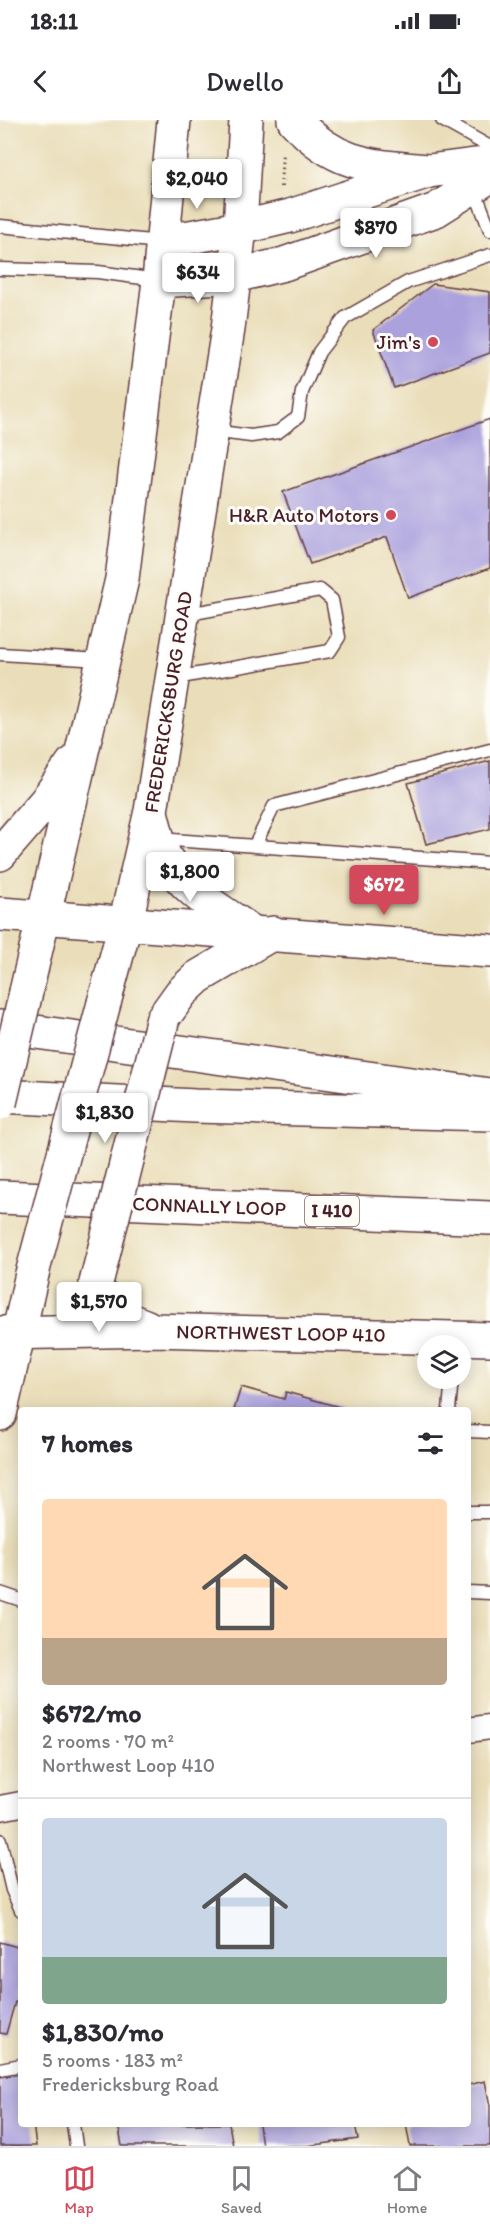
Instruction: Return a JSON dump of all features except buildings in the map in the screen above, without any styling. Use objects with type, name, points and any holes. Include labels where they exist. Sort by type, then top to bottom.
[{"type":"main road","points":[[0,1103],[122,579],[159,281],[174,120]]},
{"type":"main road","name":"FREDERICKSBURG ROAD","points":[[0,1414],[9,1333],[32,1274],[125,925],[155,825],[172,679],[212,431],[234,276],[240,228],[246,120]]},
{"type":"main road","points":[[288,130],[347,159],[373,166],[484,175]]},
{"type":"main road","points":[[162,242],[240,228],[290,216],[429,171]]},
{"type":"main road","points":[[159,281],[234,276],[284,264],[436,210],[484,175]]},
{"type":"main road","points":[[0,854],[46,801],[82,750]]},
{"type":"main road","points":[[155,825],[165,856],[194,892],[263,933]]},
{"type":"main road","points":[[0,914],[490,951]]},
{"type":"main road","points":[[154,1330],[117,1315],[103,1303],[96,1283],[163,1018],[181,993],[198,977],[263,933]]},
{"type":"main road","points":[[0,1027],[490,1095]]},
{"type":"main road","points":[[0,1096],[195,1106],[490,1114]]},
{"type":"main road","name":"CONNALLY LOOP","points":[[0,1197],[490,1218]]},
{"type":"main road","name":"NORTHWEST LOOP 410","points":[[9,1333],[154,1330],[417,1340]]},
{"type":"main road","name":"NORTHWEST LOOP 410","points":[[471,1341],[490,1339]]},
{"type":"street","points":[[471,1730],[490,1727]]},
{"type":"street","points":[[0,1808],[18,1805]]},
{"type":"lane","points":[[442,120],[490,147]]},
{"type":"lane","points":[[484,175],[490,230]]},
{"type":"lane","points":[[0,226],[162,242]]},
{"type":"lane","points":[[212,431],[250,436],[278,432],[298,417],[302,392],[319,352],[345,318],[408,282],[490,255]]},
{"type":"lane","points":[[0,269],[98,272],[159,281]]},
{"type":"lane","points":[[172,679],[330,651],[339,637],[332,600],[320,590],[182,615]]},
{"type":"lane","points":[[0,654],[103,660]]},
{"type":"lane","points":[[255,845],[274,806],[490,750]]},
{"type":"lane","points":[[155,825],[255,845],[490,863]]},
{"type":"lane","points":[[449,1407],[451,1389]]},
{"type":"lane","points":[[471,1431],[490,1432]]},
{"type":"lane","points":[[471,1512],[490,1512]]},
{"type":"lane","points":[[471,1592],[490,1593]]},
{"type":"lane","points":[[0,1593],[18,1599]]},
{"type":"lane","points":[[0,1840],[12,1890],[18,1903]]},
{"type":"lane","points":[[0,2069],[18,2066]]},
{"type":"lane","points":[[73,2127],[76,2146]]},
{"type":"path","points":[[280,195],[288,130]]},
{"type":"place","name":"Jim's","points":[[433,342]]},
{"type":"place","name":"H&R Auto Motors","points":[[391,515]]}]
